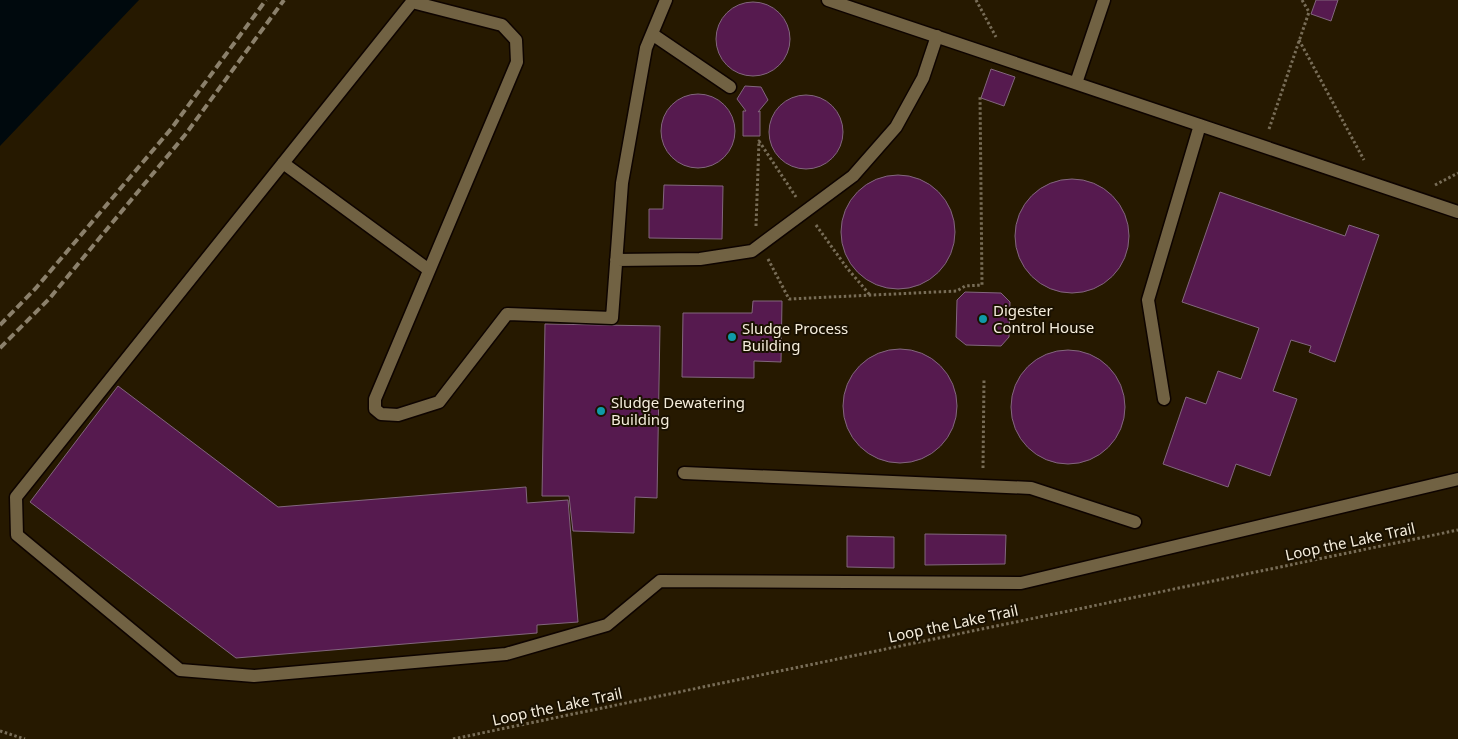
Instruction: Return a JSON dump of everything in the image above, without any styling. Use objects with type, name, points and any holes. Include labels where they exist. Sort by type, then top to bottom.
[{"type":"lane","points":[[666,0],[646,48],[622,183],[612,318],[507,314],[439,402],[398,415],[380,414],[374,409],[375,399],[517,62],[516,40],[502,25],[412,2],[16,497],[17,535],[180,670],[254,676],[506,654],[607,625],[660,581],[1021,583],[1458,479]]},
{"type":"lane","points":[[828,0],[1458,212]]},
{"type":"lane","points":[[1076,83],[1104,0]]},
{"type":"lane","points":[[652,34],[730,87]]},
{"type":"lane","points":[[616,260],[700,259],[752,251],[853,176],[896,127],[923,78],[937,36]]},
{"type":"lane","points":[[1164,399],[1148,300],[1200,125]]},
{"type":"lane","points":[[283,163],[429,270]]},
{"type":"lane","points":[[684,474],[1031,488],[1136,522]]},
{"type":"path","points":[[976,0],[1009,61]]},
{"type":"path","points":[[1263,146],[1309,12],[1302,0]]},
{"type":"path","points":[[1299,40],[1366,164],[1363,180]]},
{"type":"path","points":[[870,295],[847,268],[759,142],[755,223],[761,244],[789,299],[957,291],[965,286],[982,285],[980,96]]},
{"type":"path","points":[[983,486],[984,379]]},
{"type":"path","name":"Loop the Lake Trail","points":[[453,739],[1458,530]]},
{"type":"path","points":[[0,731],[25,739]]},
{"type":"shaded area","points":[[0,0],[139,0],[0,146]]},
{"type":"building","points":[[1316,0],[1338,0],[1331,21],[1311,14]]},
{"type":"building","points":[[753,2],[767,5],[779,13],[787,25],[790,39],[787,53],[779,65],[767,73],[753,76],[739,73],[727,65],[719,53],[716,39],[719,25],[727,13],[739,5]]},
{"type":"building","points":[[991,69],[1015,77],[1004,106],[981,98]]},
{"type":"building","points":[[745,86],[761,87],[768,100],[758,112],[760,111],[760,136],[743,136],[743,111],[746,111],[737,99]]},
{"type":"building","points":[[698,94],[712,97],[724,105],[732,117],[735,131],[732,145],[724,157],[712,165],[698,168],[684,165],[672,157],[664,145],[661,131],[664,117],[672,105],[684,97]]},
{"type":"building","points":[[806,95],[820,98],[832,106],[840,118],[843,132],[840,146],[832,158],[820,166],[806,169],[792,166],[780,158],[772,146],[769,132],[772,118],[780,106],[792,98]]},
{"type":"building","points":[[898,175],[920,180],[938,192],[950,210],[955,232],[950,254],[938,272],[920,284],[898,289],[876,284],[858,272],[846,254],[841,232],[846,210],[858,192],[876,180]]},
{"type":"building","points":[[1072,179],[1094,184],[1112,196],[1124,214],[1129,236],[1124,258],[1112,276],[1094,288],[1072,293],[1050,288],[1032,276],[1020,258],[1015,236],[1020,214],[1032,196],[1050,184]]},
{"type":"building","points":[[664,185],[723,186],[722,239],[649,238],[649,209],[663,209]]},
{"type":"building","points":[[1220,192],[1345,236],[1349,225],[1379,235],[1335,362],[1309,352],[1311,346],[1291,340],[1273,391],[1297,399],[1270,476],[1236,464],[1228,487],[1163,464],[1186,397],[1206,404],[1218,371],[1241,379],[1259,328],[1182,302]]},
{"type":"building","name":"Digester Control House","points":[[965,292],[1001,293],[1010,302],[1009,337],[1001,346],[966,345],[956,337],[957,300]]},
{"type":"building","name":"Sludge Process Building","points":[[753,301],[782,301],[781,362],[754,361],[754,378],[682,377],[683,313],[752,313]]},
{"type":"building","name":"Sludge Dewatering Building","points":[[545,324],[660,326],[657,498],[635,497],[634,533],[573,531],[569,496],[542,496]]},
{"type":"building","points":[[900,349],[922,354],[940,366],[952,384],[957,406],[952,428],[940,446],[922,458],[900,463],[878,458],[860,446],[848,428],[843,406],[848,384],[860,366],[878,354]]},
{"type":"building","points":[[1068,350],[1090,355],[1108,367],[1120,385],[1125,407],[1120,429],[1108,447],[1090,459],[1068,464],[1046,459],[1028,447],[1016,429],[1011,407],[1016,385],[1028,367],[1046,355]]},
{"type":"building","points":[[118,386],[278,507],[526,487],[527,503],[568,500],[578,622],[537,625],[537,633],[236,658],[30,502]]},
{"type":"building","points":[[925,534],[1006,535],[1005,564],[925,565]]},
{"type":"building","points":[[847,536],[894,537],[894,568],[847,567]]},
{"type":"railway","points":[[0,325],[36,288],[171,129],[266,0]]},
{"type":"railway","points":[[0,348],[49,299],[185,135],[284,0]]},
{"type":"place","name":"Digester Control House","points":[[983,319]]},
{"type":"place","name":"Sludge Process Building","points":[[732,337]]},
{"type":"place","name":"Sludge Dewatering Building","points":[[601,411]]}]
